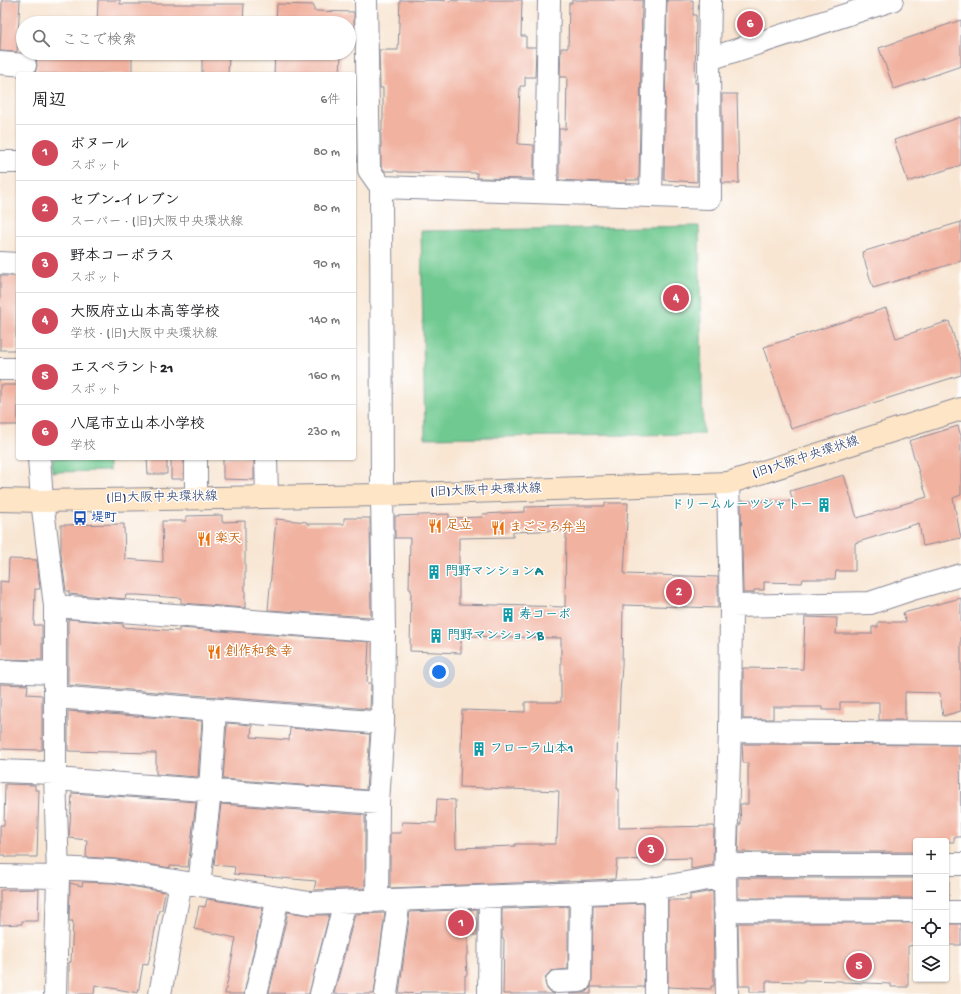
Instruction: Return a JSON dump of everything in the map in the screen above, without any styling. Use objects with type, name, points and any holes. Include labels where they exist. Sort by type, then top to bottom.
[{"type":"street","points":[[366,0],[368,176],[382,495],[384,631],[383,724],[378,803],[377,901]]},
{"type":"street","points":[[546,192],[549,0]]},
{"type":"street","points":[[651,195],[655,0]]},
{"type":"street","points":[[368,176],[546,192],[710,198],[710,0]]},
{"type":"street","points":[[709,59],[892,0]]},
{"type":"street","points":[[0,63],[25,64]]},
{"type":"street","points":[[0,162],[16,162]]},
{"type":"street","points":[[0,263],[16,264]]},
{"type":"street","points":[[0,369],[16,369]]},
{"type":"street","name":"(旧)大阪中央環状線","points":[[0,500],[42,501],[382,495],[728,484],[961,409]]},
{"type":"street","points":[[39,460],[42,501],[55,606],[55,776],[58,873],[55,994]]},
{"type":"street","points":[[196,460],[196,498]]},
{"type":"street","points":[[266,460],[267,496]]},
{"type":"street","points":[[727,994],[725,871],[730,731],[731,606],[728,484]]},
{"type":"street","points":[[731,606],[870,603],[961,575]]},
{"type":"street","points":[[55,606],[384,631]]},
{"type":"street","points":[[0,671],[54,673]]},
{"type":"street","points":[[55,697],[383,724]]},
{"type":"street","points":[[160,994],[190,883],[210,791],[215,710]]},
{"type":"street","points":[[730,731],[961,732]]},
{"type":"street","points":[[0,771],[210,791],[378,803]]},
{"type":"street","points":[[949,864],[961,864]]},
{"type":"street","points":[[0,876],[114,871],[309,903],[641,891],[725,871],[913,865]]},
{"type":"street","points":[[656,888],[656,994]]},
{"type":"street","points":[[557,982],[580,981],[581,893]]},
{"type":"street","points":[[489,994],[490,897]]},
{"type":"street","points":[[256,994],[278,898]]},
{"type":"street","points":[[386,994],[399,900]]},
{"type":"street","points":[[321,994],[345,902]]},
{"type":"street","points":[[725,910],[913,912]]},
{"type":"street","points":[[949,912],[961,912]]},
{"type":"green space","points":[[699,226],[703,434],[425,438],[421,231]]},
{"type":"green space","points":[[52,460],[109,460],[109,471],[52,472]]},
{"type":"building","points":[[2,0],[20,0],[19,16],[16,16],[16,52],[0,51]]},
{"type":"building","points":[[98,0],[120,0],[120,4],[244,4],[243,16],[97,16]]},
{"type":"building","points":[[400,0],[522,0],[521,36],[526,36],[526,47],[536,47],[535,77],[525,77],[525,86],[520,86],[518,144],[534,145],[534,179],[477,178],[477,173],[385,171],[381,166],[383,88],[380,88],[379,50],[398,50]]},
{"type":"building","points":[[572,0],[642,0],[639,180],[626,180],[626,183],[559,180],[559,129],[566,129],[567,77],[560,77],[561,48],[568,48],[569,3],[572,3]]},
{"type":"building","points":[[667,0],[693,0],[693,15],[696,15],[695,83],[697,83],[697,182],[664,180]]},
{"type":"building","points":[[277,4],[314,5],[314,11],[354,12],[354,16],[276,16]]},
{"type":"building","points":[[961,20],[961,66],[894,89],[879,48]]},
{"type":"building","points":[[37,60],[132,60],[132,72],[36,72]]},
{"type":"building","points":[[202,60],[229,60],[228,72],[202,72]]},
{"type":"building","points":[[275,60],[341,60],[340,72],[274,72]]},
{"type":"building","points":[[722,94],[737,94],[739,183],[722,183]]},
{"type":"building","points":[[961,117],[961,165],[908,182],[894,140]]},
{"type":"building","points":[[961,222],[961,261],[873,288],[862,252]]},
{"type":"building","points":[[0,276],[16,276],[16,350],[0,350]]},
{"type":"building","points":[[886,308],[896,338],[949,321],[961,360],[961,375],[791,429],[764,347]]},
{"type":"building","points":[[0,385],[16,385],[16,425],[0,425]]},
{"type":"building","points":[[958,426],[961,436],[961,495],[953,498],[961,538],[923,546],[919,523],[855,543],[855,571],[836,571],[835,579],[803,579],[802,583],[764,582],[764,590],[754,590],[754,593],[743,593],[741,501],[793,501],[790,491],[844,475],[857,518],[927,497],[909,441]]},
{"type":"building","points":[[147,460],[167,460],[167,474],[148,474]]},
{"type":"building","points":[[171,460],[184,460],[184,479],[171,479]]},
{"type":"building","points":[[223,460],[254,460],[254,480],[223,479]]},
{"type":"building","points":[[605,503],[628,503],[624,574],[718,577],[718,608],[623,605],[617,789],[619,789],[619,828],[714,826],[713,865],[691,869],[691,858],[617,860],[615,879],[390,888],[390,833],[401,833],[402,822],[436,823],[437,799],[455,800],[456,848],[515,846],[515,844],[556,844],[559,791],[460,787],[462,710],[525,712],[525,702],[561,702],[561,638],[461,636],[461,653],[410,651],[410,538],[395,538],[395,516],[449,514],[449,518],[483,517],[482,514],[525,512],[525,507],[605,506]],"holes":[[[566,530],[565,607],[459,604],[459,538],[513,537],[513,532]]]},
{"type":"building","points":[[222,515],[222,522],[245,521],[245,608],[181,603],[181,598],[126,595],[125,599],[69,594],[69,591],[66,591],[61,554],[61,525],[124,524],[125,559],[163,562],[162,521],[186,521],[186,516]]},
{"type":"building","points":[[344,518],[370,518],[371,616],[268,610],[276,519],[307,522],[307,524],[344,524]]},
{"type":"building","points":[[9,559],[37,560],[40,589],[35,589],[34,625],[42,625],[42,660],[0,659],[0,581],[8,582]]},
{"type":"building","points":[[961,598],[961,711],[943,716],[940,693],[905,692],[905,720],[879,720],[879,702],[840,702],[840,710],[823,710],[823,707],[773,707],[773,719],[743,719],[743,668],[803,669],[805,617],[837,618],[836,634],[872,634],[872,627],[878,627],[878,622],[906,622],[903,613]]},
{"type":"building","points":[[68,619],[123,624],[123,627],[179,631],[179,628],[369,642],[367,683],[371,683],[370,709],[68,685]]},
{"type":"building","points":[[0,684],[28,685],[27,694],[42,695],[42,750],[0,749]]},
{"type":"building","points":[[68,711],[202,721],[198,777],[156,774],[156,753],[68,751]]},
{"type":"building","points":[[227,723],[252,725],[251,737],[289,740],[290,728],[370,734],[366,790],[223,779]]},
{"type":"building","points":[[742,744],[960,745],[961,837],[954,837],[954,842],[949,842],[949,838],[913,838],[913,852],[738,852],[739,824],[741,824],[740,804],[748,804],[748,763],[743,763]]},
{"type":"building","points":[[5,784],[35,785],[35,790],[39,790],[37,857],[6,857],[6,855],[0,855],[0,825],[4,825]]},
{"type":"building","points":[[72,793],[196,802],[188,867],[170,866],[170,868],[116,859],[86,857],[87,840],[69,838]]},
{"type":"building","points":[[221,804],[365,815],[365,888],[314,890],[316,881],[234,874],[235,867],[214,865]]},
{"type":"building","points":[[738,878],[913,878],[913,898],[738,898]]},
{"type":"building","points":[[83,882],[113,883],[165,892],[162,910],[159,910],[148,965],[143,964],[138,993],[95,985],[94,994],[69,994],[69,962],[71,962],[73,921],[69,921],[70,883],[82,886]]},
{"type":"building","points":[[39,889],[38,921],[22,921],[22,924],[0,925],[0,890]]},
{"type":"building","points":[[713,891],[714,986],[711,986],[711,989],[668,987],[668,900],[690,900],[690,895]]},
{"type":"building","points":[[207,899],[263,908],[244,994],[225,994],[236,938],[194,929],[199,906],[205,907]]},
{"type":"building","points":[[644,903],[644,987],[591,987],[593,905]]},
{"type":"building","points":[[568,906],[568,969],[551,971],[546,976],[545,982],[547,989],[551,993],[555,994],[503,994],[504,939],[502,939],[502,909]]},
{"type":"building","points":[[477,909],[477,935],[468,935],[465,992],[420,992],[420,994],[399,993],[410,912]]},
{"type":"building","points":[[288,912],[309,915],[329,915],[309,994],[269,993]]},
{"type":"building","points":[[385,913],[374,994],[334,994],[355,914]]},
{"type":"building","points":[[738,923],[913,923],[913,945],[908,946],[908,987],[891,987],[891,984],[804,980],[804,982],[766,981],[766,992],[750,992],[750,986],[739,986]]},
{"type":"building","points":[[949,924],[961,924],[961,945],[949,945]]},
{"type":"building","points":[[591,987],[591,994],[569,994],[586,992]]},
{"type":"place","name":"八尾市立山本小学校","points":[[750,24]]},
{"type":"place","name":"大阪府立山本高等学校","points":[[676,298]]},
{"type":"place","name":"ドリームルーツシャトー","points":[[824,505]]},
{"type":"place","name":"堤町","points":[[80,518]]},
{"type":"place","name":"足立","points":[[435,526]]},
{"type":"place","name":"まごころ弁当","points":[[498,528]]},
{"type":"place","name":"楽天","points":[[204,539]]},
{"type":"place","name":"門野マンションA","points":[[434,572]]},
{"type":"place","name":"セブン-イレブン","points":[[679,592]]},
{"type":"place","name":"寿コーポ","points":[[508,615]]},
{"type":"place","name":"門野マンションB","points":[[436,636]]},
{"type":"place","name":"創作和食 幸","points":[[214,652]]},
{"type":"place","name":"フローラ山本1","points":[[479,749]]},
{"type":"place","name":"野本コーポラス","points":[[651,850]]},
{"type":"place","name":"ボヌール","points":[[461,923]]},
{"type":"place","name":"エスペラント21","points":[[859,966]]}]
